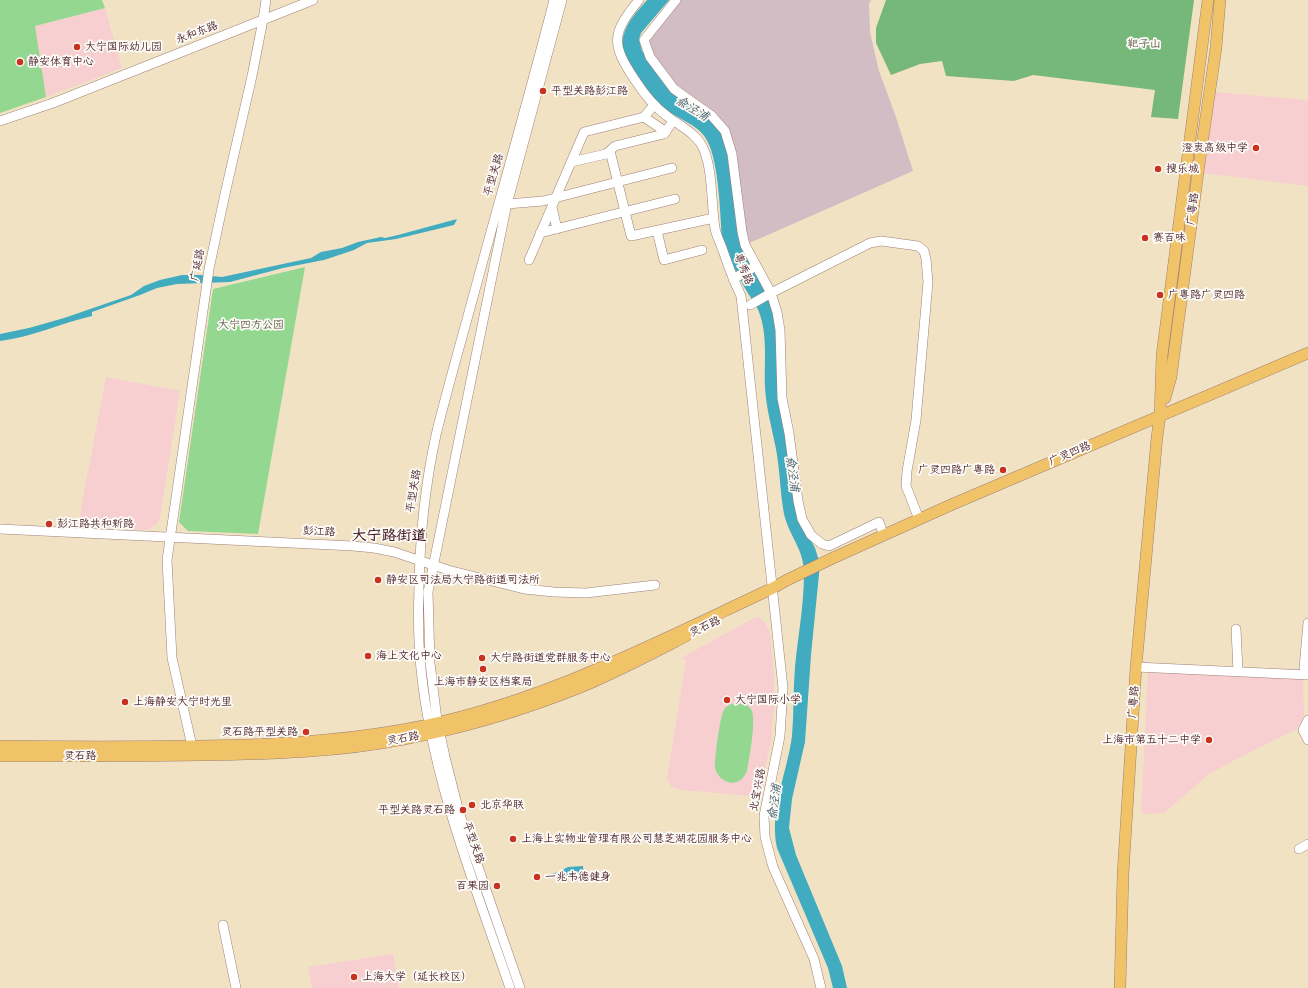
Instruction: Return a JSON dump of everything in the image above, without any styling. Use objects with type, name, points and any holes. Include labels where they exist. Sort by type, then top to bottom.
[{"type":"main road","name":"广粤路","points":[[1120,988],[1123,874],[1136,667],[1160,416],[1162,355],[1208,0]]},
{"type":"main road","name":"广粤路","points":[[1160,416],[1171,377],[1216,48],[1220,0]]},
{"type":"main road","name":"广灵四路","points":[[787,580],[919,519],[1308,352]]},
{"type":"main road","name":"灵石路","points":[[0,756],[122,756],[300,752],[403,740],[538,693],[579,677],[773,588],[787,580]]},
{"type":"main road","name":"灵石路","points":[[0,746],[116,747],[293,743],[351,738],[403,730],[434,728]]},
{"type":"street","name":"广延路","points":[[192,746],[172,658],[167,560],[205,291],[224,194],[263,20],[266,0]]},
{"type":"street","name":"永和东路","points":[[0,121],[60,100],[313,0]]},
{"type":"street","name":"平型关路","points":[[520,988],[459,812],[434,728],[421,667],[419,630],[420,560],[422,520],[436,436],[554,0]]},
{"type":"street","name":"平型关路","points":[[510,988],[452,820],[439,770],[434,728],[428,625],[428,592],[507,204],[562,0]]},
{"type":"street","name":"粤秀路","points":[[639,0],[623,21],[618,35],[618,47],[623,62],[643,92],[654,105],[701,143],[708,165],[715,229],[733,279],[741,296],[773,588]]},
{"type":"street","points":[[676,0],[644,40],[650,57],[674,89],[712,116],[726,131],[732,154],[745,245],[770,294],[777,312],[780,330],[782,398],[789,432],[798,501],[802,519],[811,535],[822,544],[829,546],[879,522],[884,536]]},
{"type":"street","points":[[529,260],[584,132],[644,117],[654,105]]},
{"type":"street","points":[[644,117],[666,132]]},
{"type":"street","points":[[571,162],[606,154],[615,146],[664,134],[673,121]]},
{"type":"street","points":[[610,151],[631,236],[714,218]]},
{"type":"street","points":[[507,204],[543,201],[672,168]]},
{"type":"street","points":[[540,233],[675,199]]},
{"type":"street","points":[[552,207],[557,229]]},
{"type":"street","points":[[657,231],[664,260],[702,250]]},
{"type":"street","points":[[750,305],[870,243],[881,241],[918,246],[924,251],[928,282],[916,420],[907,471],[906,486],[919,519]]},
{"type":"street","points":[[733,279],[756,266]]},
{"type":"street","name":"彭江路","points":[[0,529],[374,548],[394,552],[448,570],[524,589],[554,592],[586,593],[655,585]]},
{"type":"street","name":"北宝兴路","points":[[773,588],[782,672],[783,699],[780,742],[765,809],[765,837],[773,867],[814,959],[821,988]]},
{"type":"street","points":[[1308,623],[1304,668],[1308,674]]},
{"type":"street","points":[[1236,630],[1238,671]]},
{"type":"street","points":[[1136,667],[1308,674]]},
{"type":"street","points":[[1308,720],[1303,730],[1308,740]]},
{"type":"street","points":[[1299,849],[1308,844]]},
{"type":"street","points":[[223,926],[236,988]]},
{"type":"shaded area","points":[[676,0],[871,0],[869,4],[870,32],[879,71],[895,114],[913,171],[745,245],[732,154],[674,89],[644,40]]},
{"type":"shaded area","name":"大宁国际幼儿园","points":[[105,8],[122,68],[46,97],[34,26]]},
{"type":"shaded area","name":"澄衷高级中学","points":[[1215,92],[1308,100],[1308,186],[1203,173]]},
{"type":"shaded area","points":[[106,377],[180,391],[160,517],[157,524],[147,530],[78,525]]},
{"type":"shaded area","name":"大宁国际小学","points":[[759,617],[766,624],[770,633],[774,674],[774,709],[771,744],[761,794],[752,796],[682,790],[671,787],[667,778],[686,660],[681,658],[754,618]]},
{"type":"shaded area","name":"上海市第五十二中学","points":[[1148,671],[1303,678],[1304,716],[1297,729],[1209,774],[1164,813],[1146,814],[1141,812]]},
{"type":"shaded area","name":"上海大学（延长校区）","points":[[393,954],[399,988],[312,988],[308,967]]},
{"type":"green space","name":"静安体育中心","points":[[0,0],[102,0],[105,8],[35,26],[46,97],[0,113]]},
{"type":"green space","name":"靶子山","points":[[886,0],[1194,0],[1178,119],[1151,117],[1155,90],[1033,75],[1014,81],[946,76],[942,61],[920,64],[891,75],[876,43],[876,28]]},
{"type":"green space","name":"大宁四方公园","points":[[305,267],[258,534],[188,531],[179,522],[213,289]]},
{"type":"green space","points":[[734,703],[743,704],[749,707],[753,714],[753,721],[747,771],[744,777],[740,780],[731,783],[721,778],[716,772],[715,764],[722,714],[727,707]]},
{"type":"water","name":"俞泾浦","points":[[647,0],[669,0],[641,33],[639,39],[642,51],[671,90],[710,118],[721,131],[729,156],[740,244],[773,307],[776,318],[778,354],[803,526],[815,548],[820,564],[811,655],[805,742],[792,799],[789,828],[796,855],[842,966],[847,988],[833,988],[828,968],[777,848],[775,834],[777,805],[792,736],[795,667],[802,609],[804,573],[802,557],[786,522],[784,514],[777,457],[766,395],[764,330],[759,312],[732,265],[722,239],[716,171],[710,146],[701,132],[670,113],[657,102],[626,59],[623,50],[624,34],[631,20]]},
{"type":"water","points":[[457,219],[454,225],[396,239],[367,243],[354,250],[324,260],[283,268],[230,282],[177,284],[157,288],[92,312],[92,316],[24,336],[0,341],[0,334],[29,328],[64,318],[131,295],[144,286],[160,280],[182,275],[222,277],[311,258],[321,252],[342,248],[358,242],[398,235]]},
{"type":"water","points":[[583,866],[584,876],[552,878],[552,874],[568,867]]},
{"type":"place","name":"大宁国际幼儿园","points":[[77,47]]},
{"type":"place","name":"静安体育中心","points":[[20,62]]},
{"type":"place","name":"平型关路彭江路","points":[[543,91]]},
{"type":"place","name":"澄衷高级中学","points":[[1256,148]]},
{"type":"place","name":"搜乐城","points":[[1158,169]]},
{"type":"place","name":"赛百味","points":[[1145,238]]},
{"type":"place","name":"广粤路广灵四路","points":[[1160,295]]},
{"type":"place","name":"广灵四路广粤路","points":[[1003,470]]},
{"type":"place","name":"彭江路共和新路","points":[[49,524]]},
{"type":"place","name":"静安区司法局大宁路街道司法所","points":[[378,580]]},
{"type":"place","name":"海上文化中心","points":[[368,656]]},
{"type":"place","name":"大宁路街道党群服务中心","points":[[482,658]]},
{"type":"place","name":"上海市静安区档案局","points":[[483,669]]},
{"type":"place","name":"大宁国际小学","points":[[727,700]]},
{"type":"place","name":"上海静安大宁时光里","points":[[125,702]]},
{"type":"place","name":"灵石路平型关路","points":[[306,732]]},
{"type":"place","name":"上海市第五十二中学","points":[[1209,740]]},
{"type":"place","name":"北京华联","points":[[472,805]]},
{"type":"place","name":"平型关路灵石路","points":[[463,810]]},
{"type":"place","name":"上海上实物业管理有限公司慧芝湖花园服务中心","points":[[513,839]]},
{"type":"place","name":"一兆韦德健身","points":[[537,877]]},
{"type":"place","name":"百果园","points":[[497,886]]},
{"type":"place","name":"上海大学（延长校区）","points":[[354,977]]},
{"type":"district","name":"大宁路街道","points":[[389,536]]}]
